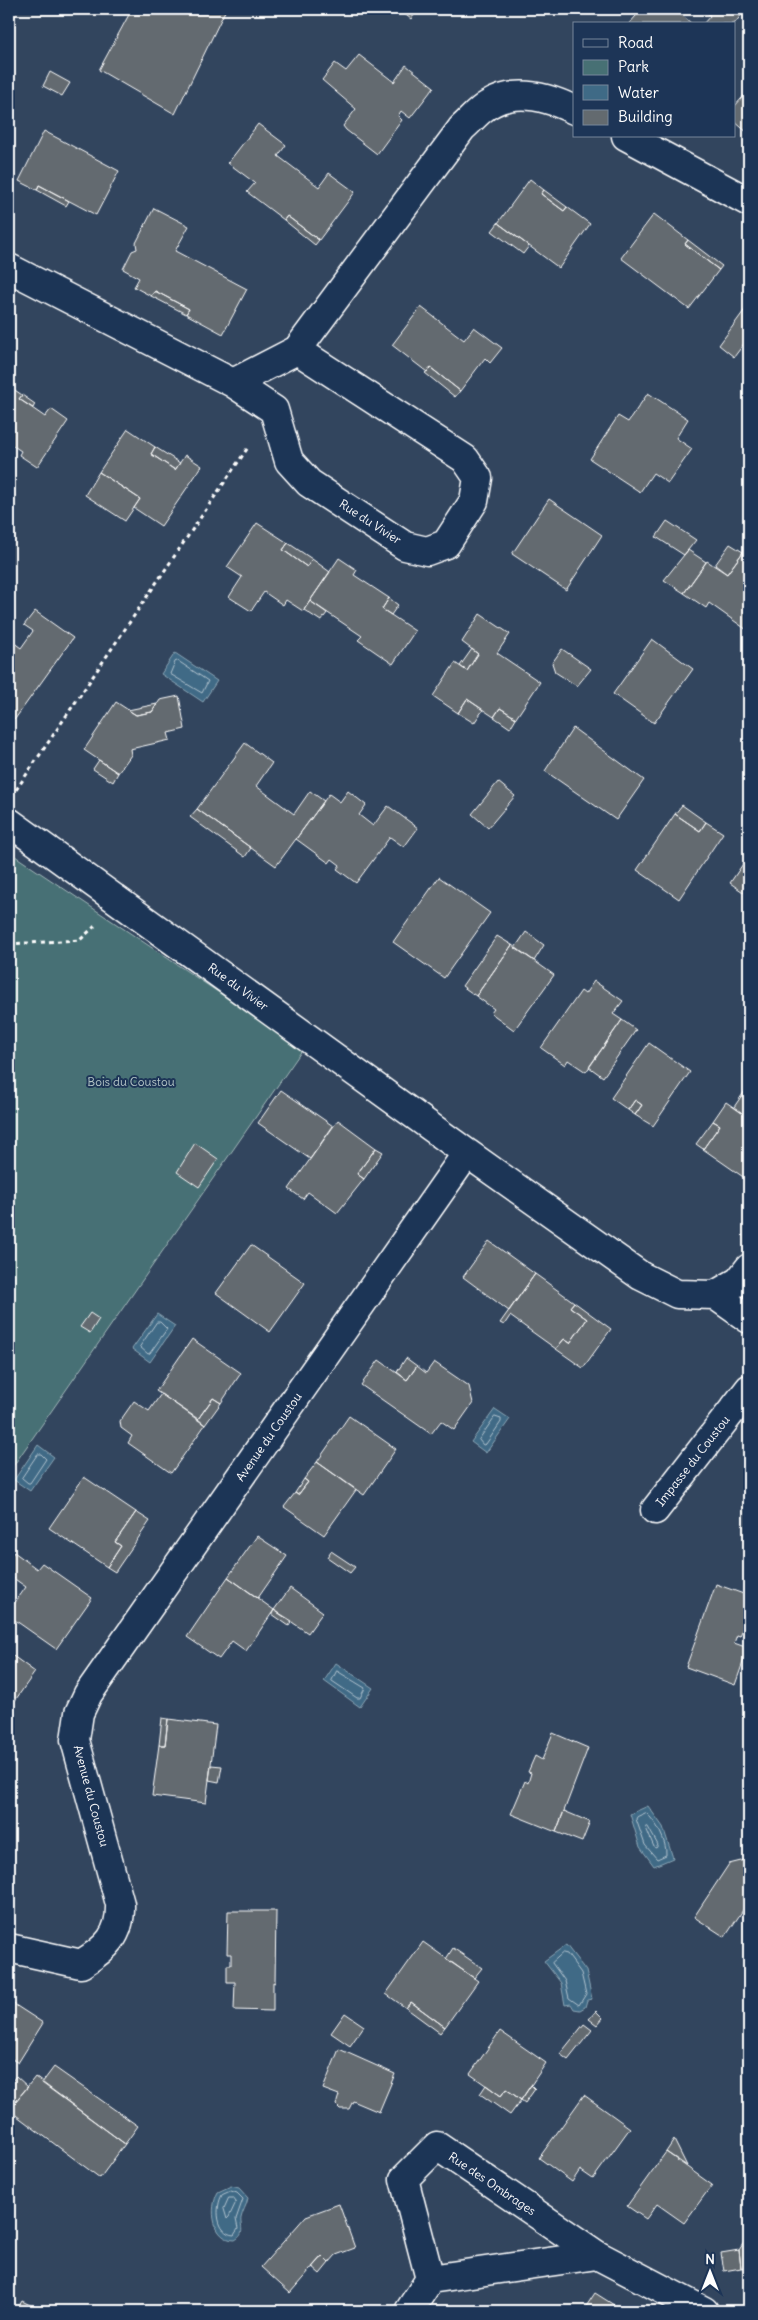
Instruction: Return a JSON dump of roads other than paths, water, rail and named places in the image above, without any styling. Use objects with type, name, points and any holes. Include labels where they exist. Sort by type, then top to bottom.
[{"type":"street","points":[[9,268],[233,383],[297,350],[462,128],[488,105],[512,96],[534,95],[573,110]]},
{"type":"street","points":[[630,138],[749,202]]},
{"type":"street","name":"Rue du Vivier","points":[[233,383],[274,410],[289,461],[309,483],[405,546],[427,551],[446,544],[474,501],[478,478],[465,459],[297,350]]},
{"type":"street","name":"Rue du Vivier","points":[[9,822],[467,1152]]},
{"type":"street","points":[[467,1152],[641,1276],[678,1294],[715,1295],[739,1281],[749,1268]]},
{"type":"street","name":"Avenue du Coustou","points":[[9,1948],[81,1964],[100,1952],[113,1937],[120,1919],[120,1904],[76,1740],[79,1713],[85,1700],[467,1152]]},
{"type":"street","points":[[715,1295],[749,1319]]},
{"type":"street","name":"Impasse du Coustou","points":[[655,1510],[749,1389]]},
{"type":"street","name":"Rue des Ombrages","points":[[430,2279],[404,2179],[437,2146],[596,2255],[704,2311]]},
{"type":"street","points":[[408,2311],[430,2279],[596,2255]]},
{"type":"water","points":[[175,653],[217,681],[203,702],[161,674]]},
{"type":"water","points":[[157,1314],[175,1326],[150,1362],[132,1349]]},
{"type":"water","points":[[495,1409],[510,1419],[486,1453],[471,1442]]},
{"type":"water","points":[[38,1445],[54,1457],[30,1491],[14,1480]]},
{"type":"water","points":[[336,1663],[373,1688],[360,1707],[324,1681]]},
{"type":"water","points":[[648,1806],[663,1827],[673,1858],[654,1866],[640,1847],[630,1814]]},
{"type":"water","points":[[566,1945],[586,1971],[592,1999],[587,2000],[585,2007],[580,2010],[574,2009],[571,2004],[565,2005],[561,1983],[544,1961]]},
{"type":"water","points":[[231,2186],[239,2188],[248,2198],[241,2218],[241,2233],[235,2240],[227,2239],[221,2235],[214,2222],[213,2214],[218,2192]]},
{"type":"park label","name":"Bois du Coustou","points":[[131,1082]]}]
